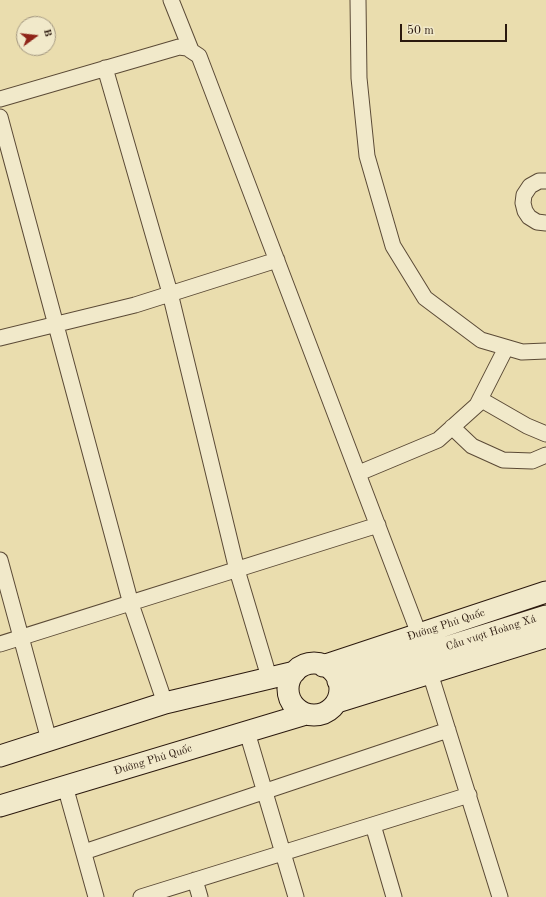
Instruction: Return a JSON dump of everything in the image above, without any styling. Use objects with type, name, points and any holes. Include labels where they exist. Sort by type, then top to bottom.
[{"type":"main road","name":"Đường Phủ Quốc","points":[[323,666],[546,592]]},
{"type":"main road","name":"Cầu vượt Hoàng Xá","points":[[435,651],[546,616]]},
{"type":"main road","points":[[337,702],[546,637]]},
{"type":"main road","name":"Đường Phủ Quốc","points":[[338,681],[435,651]]},
{"type":"main road","points":[[0,756],[164,703],[295,672],[308,664],[323,666],[330,669],[338,681],[339,695],[337,702],[331,709],[324,714],[306,714],[299,710],[289,696],[288,687],[295,672]]},
{"type":"main road","name":"Đường Phủ Quốc","points":[[0,806],[306,714]]},
{"type":"street","points":[[171,0],[191,50]]},
{"type":"street","points":[[358,0],[359,78],[367,156],[393,246],[424,298],[482,340],[522,352],[546,351]]},
{"type":"street","points":[[0,99],[179,47],[191,50],[199,56],[419,634]]},
{"type":"street","points":[[105,68],[170,293],[237,570],[269,677]]},
{"type":"street","points":[[0,117],[131,604],[164,703]]},
{"type":"street","points":[[546,181],[536,182],[530,186],[524,195],[523,203],[525,211],[529,217],[537,222],[546,223]]},
{"type":"street","points":[[0,338],[135,305],[277,260]]},
{"type":"street","points":[[359,473],[438,440],[477,405],[506,348]]},
{"type":"street","points":[[480,399],[527,426],[546,434]]},
{"type":"street","points":[[452,428],[472,446],[503,460],[532,461],[546,456]]},
{"type":"street","points":[[0,644],[378,525]]},
{"type":"street","points":[[0,560],[49,740]]},
{"type":"street","points":[[430,673],[500,897]]},
{"type":"street","points":[[84,852],[448,730]]},
{"type":"street","points":[[247,732],[296,897]]},
{"type":"street","points":[[65,786],[96,897]]},
{"type":"street","points":[[141,897],[469,795]]},
{"type":"street","points":[[373,824],[394,897]]},
{"type":"street","points":[[195,880],[200,897]]}]
